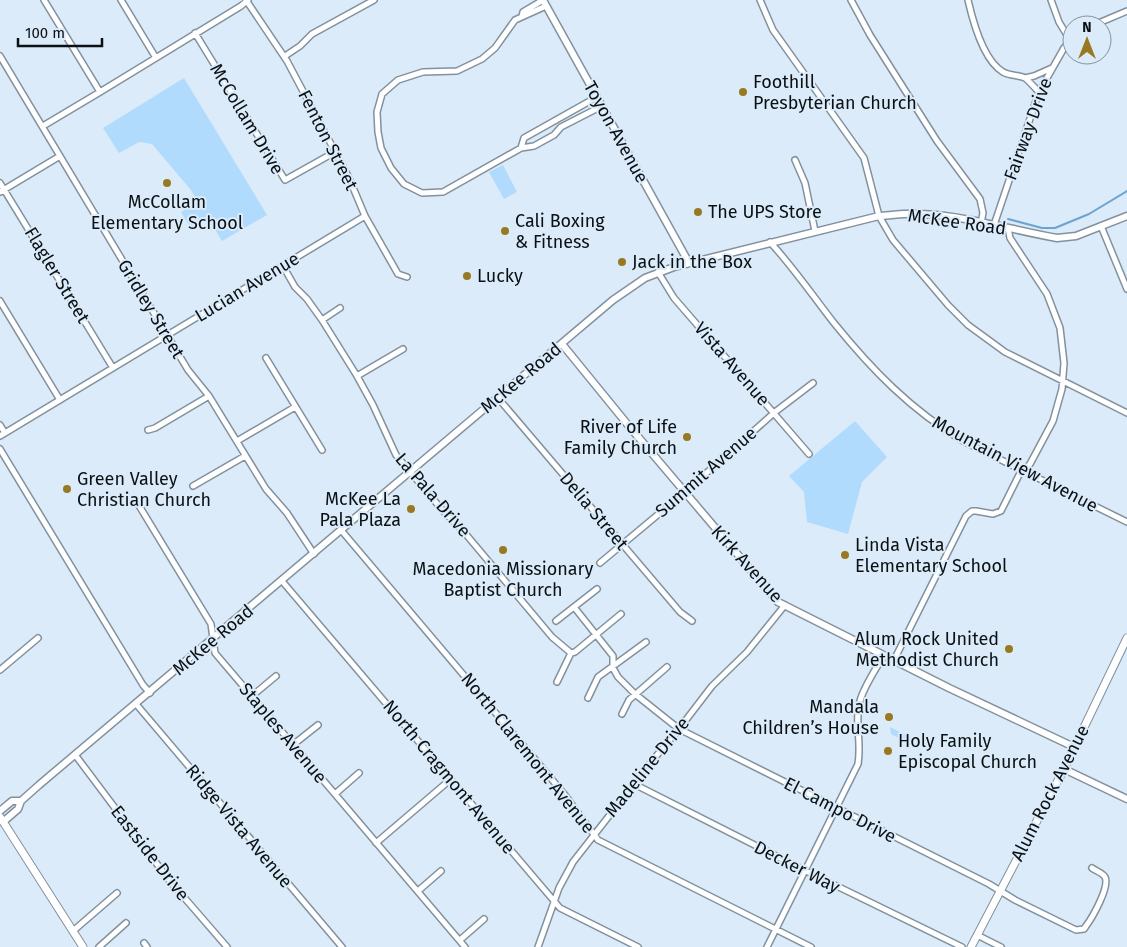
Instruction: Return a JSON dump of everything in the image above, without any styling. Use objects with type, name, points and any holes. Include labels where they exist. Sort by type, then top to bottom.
[{"type":"main road","name":"Alum Rock Avenue","points":[[971,947],[1064,769],[1127,638]]},
{"type":"main road","points":[[1,822],[83,947]]},
{"type":"street","points":[[44,0],[100,92]]},
{"type":"street","points":[[122,0],[156,58]]},
{"type":"street","points":[[42,126],[156,58],[247,0]]},
{"type":"street","name":"Fenton Street","points":[[247,0],[285,56],[349,178],[365,216],[398,274],[408,277]]},
{"type":"street","points":[[285,56],[300,46],[312,34],[374,0]]},
{"type":"street","points":[[760,0],[773,30],[864,158],[879,216],[893,240],[948,305],[968,325],[1005,352],[1127,414]]},
{"type":"street","points":[[851,0],[870,35],[937,140],[980,199],[983,213],[982,223]]},
{"type":"street","points":[[968,0],[980,40],[994,64],[1000,70],[1024,78],[1052,68]]},
{"type":"street","points":[[1051,0],[1062,25]]},
{"type":"street","points":[[544,2],[525,16],[515,20],[495,48],[482,58],[457,71],[423,72],[398,80],[382,94],[377,112],[378,132],[381,148],[391,168],[404,184],[422,193],[443,192],[521,148],[534,146],[554,135],[561,127],[602,106]]},
{"type":"street","name":"Toyon Avenue","points":[[544,2],[689,263]]},
{"type":"street","points":[[1112,17],[1127,11]]},
{"type":"street","name":"McCollam Drive","points":[[195,33],[285,180],[335,152]]},
{"type":"street","name":"Fairway Drive","points":[[994,225],[1039,92],[1062,53]]},
{"type":"street","name":"Gridley Street","points":[[0,56],[188,370],[209,396],[266,488],[287,513],[314,554]]},
{"type":"street","points":[[1024,78],[1039,92]]},
{"type":"street","points":[[521,148],[524,138],[597,98]]},
{"type":"street","points":[[2,190],[60,156]]},
{"type":"street","points":[[795,160],[805,183],[815,231]]},
{"type":"street","name":"Flagler Street","points":[[0,183],[2,190],[113,368]]},
{"type":"street","name":"McKee Road","points":[[1,822],[18,809],[21,801],[562,344],[634,285],[658,272],[770,242],[879,216],[924,214],[994,225],[1056,238],[1067,238],[1127,216]]},
{"type":"street","name":"Lucian Avenue","points":[[3,435],[365,216]]},
{"type":"street","points":[[1101,226],[1127,289]]},
{"type":"street","points":[[894,660],[966,516],[976,511],[993,514],[1001,511],[1019,475],[1030,464],[1053,421],[1060,399],[1064,363],[1060,328],[1047,294],[1010,238],[1008,228]]},
{"type":"street","name":"Mountain View Avenue","points":[[770,242],[888,385],[914,408],[939,427],[1127,522]]},
{"type":"street","name":"La Pala Drive","points":[[283,266],[295,287],[307,299],[322,320],[357,376],[373,405],[396,455],[444,512],[470,538],[552,637],[571,653]]},
{"type":"street","name":"Vista Avenue","points":[[658,272],[674,298],[809,454]]},
{"type":"street","points":[[0,301],[60,400]]},
{"type":"street","points":[[322,320],[340,308]]},
{"type":"street","name":"Kirk Avenue","points":[[562,344],[771,594],[784,606],[1074,747]]},
{"type":"street","points":[[357,376],[403,349]]},
{"type":"street","points":[[266,358],[322,450]]},
{"type":"street","name":"Summit Avenue","points":[[600,563],[685,492],[774,412],[813,383]]},
{"type":"street","points":[[148,430],[155,428],[209,396]]},
{"type":"street","name":"Delia Street","points":[[498,398],[680,612],[692,621]]},
{"type":"street","points":[[237,440],[295,407]]},
{"type":"street","points":[[0,425],[3,435]]},
{"type":"street","points":[[0,449],[143,685],[150,693]]},
{"type":"street","points":[[193,486],[245,456]]},
{"type":"street","name":"Staples Avenue","points":[[135,499],[211,624],[215,653],[465,947]]},
{"type":"street","name":"North Claremont Avenue","points":[[341,530],[565,795],[598,840],[811,947]]},
{"type":"street","name":"North Cragmont Avenue","points":[[282,581],[560,908],[638,947]]},
{"type":"street","points":[[556,621],[597,589]]},
{"type":"street","name":"Madeline Drive","points":[[538,947],[560,888],[573,862],[712,686],[747,652],[784,606]]},
{"type":"street","name":"El Campo Drive","points":[[574,607],[613,656],[613,668],[618,677],[635,694],[679,729],[1015,900],[1065,924],[1080,930],[1084,929],[1106,884],[1104,876],[1092,868]]},
{"type":"street","points":[[557,682],[571,653],[575,652],[620,614]]},
{"type":"street","points":[[0,670],[38,638]]},
{"type":"street","points":[[588,698],[598,677],[613,668],[646,642]]},
{"type":"street","points":[[767,947],[858,764],[861,750],[857,720],[860,701],[884,655]]},
{"type":"street","points":[[622,714],[629,700],[667,667]]},
{"type":"street","points":[[252,696],[276,676]]},
{"type":"street","name":"Ridge Vista Avenue","points":[[136,704],[342,947]]},
{"type":"street","points":[[294,744],[318,724]]},
{"type":"street","name":"Eastside Drive","points":[[76,756],[169,880],[227,947]]},
{"type":"street","points":[[1064,769],[1127,799]]},
{"type":"street","points":[[335,794],[359,773]]},
{"type":"street","points":[[376,843],[451,779]]},
{"type":"street","name":"Decker Way","points":[[634,784],[962,947]]},
{"type":"street","name":"McKee Road","points":[[0,811],[12,801],[21,801]]},
{"type":"street","points":[[418,891],[441,871]]},
{"type":"street","points":[[73,931],[118,894]]},
{"type":"street","points":[[460,940],[484,919]]},
{"type":"street","points":[[99,947],[126,923]]},
{"type":"street","points":[[978,935],[1001,947]]},
{"type":"shaded area","points":[[184,78],[267,215],[222,241],[208,218],[191,229],[181,212],[198,202],[191,190],[152,144],[139,142],[119,153],[103,128]]},
{"type":"shaded area","points":[[503,165],[517,192],[504,199],[489,172]]},
{"type":"shaded area","points":[[855,421],[887,457],[862,482],[848,534],[807,522],[804,492],[789,476]]},
{"type":"shaded area","points":[[890,727],[914,739],[911,745],[891,734]]},
{"type":"waterway","points":[[1008,219],[1042,228],[1055,228],[1089,214],[1127,191]]},
{"type":"place","name":"Foothill Presbyterian Church","points":[[743,92]]},
{"type":"place","name":"McCollam Elementary School","points":[[167,183]]},
{"type":"place","name":"The UPS Store","points":[[698,212]]},
{"type":"place","name":"Cali Boxing & Fitness","points":[[505,231]]},
{"type":"place","name":"Jack in the Box","points":[[622,262]]},
{"type":"place","name":"Lucky","points":[[467,276]]},
{"type":"place","name":"River of Life Family Church","points":[[687,437]]},
{"type":"place","name":"Green Valley Christian Church","points":[[67,489]]},
{"type":"place","name":"McKee La Pala Plaza","points":[[411,509]]},
{"type":"place","name":"Macedonia Missionary Baptist Church","points":[[503,550]]},
{"type":"place","name":"Linda Vista Elementary School","points":[[845,555]]},
{"type":"place","name":"Alum Rock United Methodist Church","points":[[1009,649]]},
{"type":"place","name":"Mandala Children’s House","points":[[889,717]]},
{"type":"place","name":"Holy Family Episcopal Church","points":[[888,751]]}]
